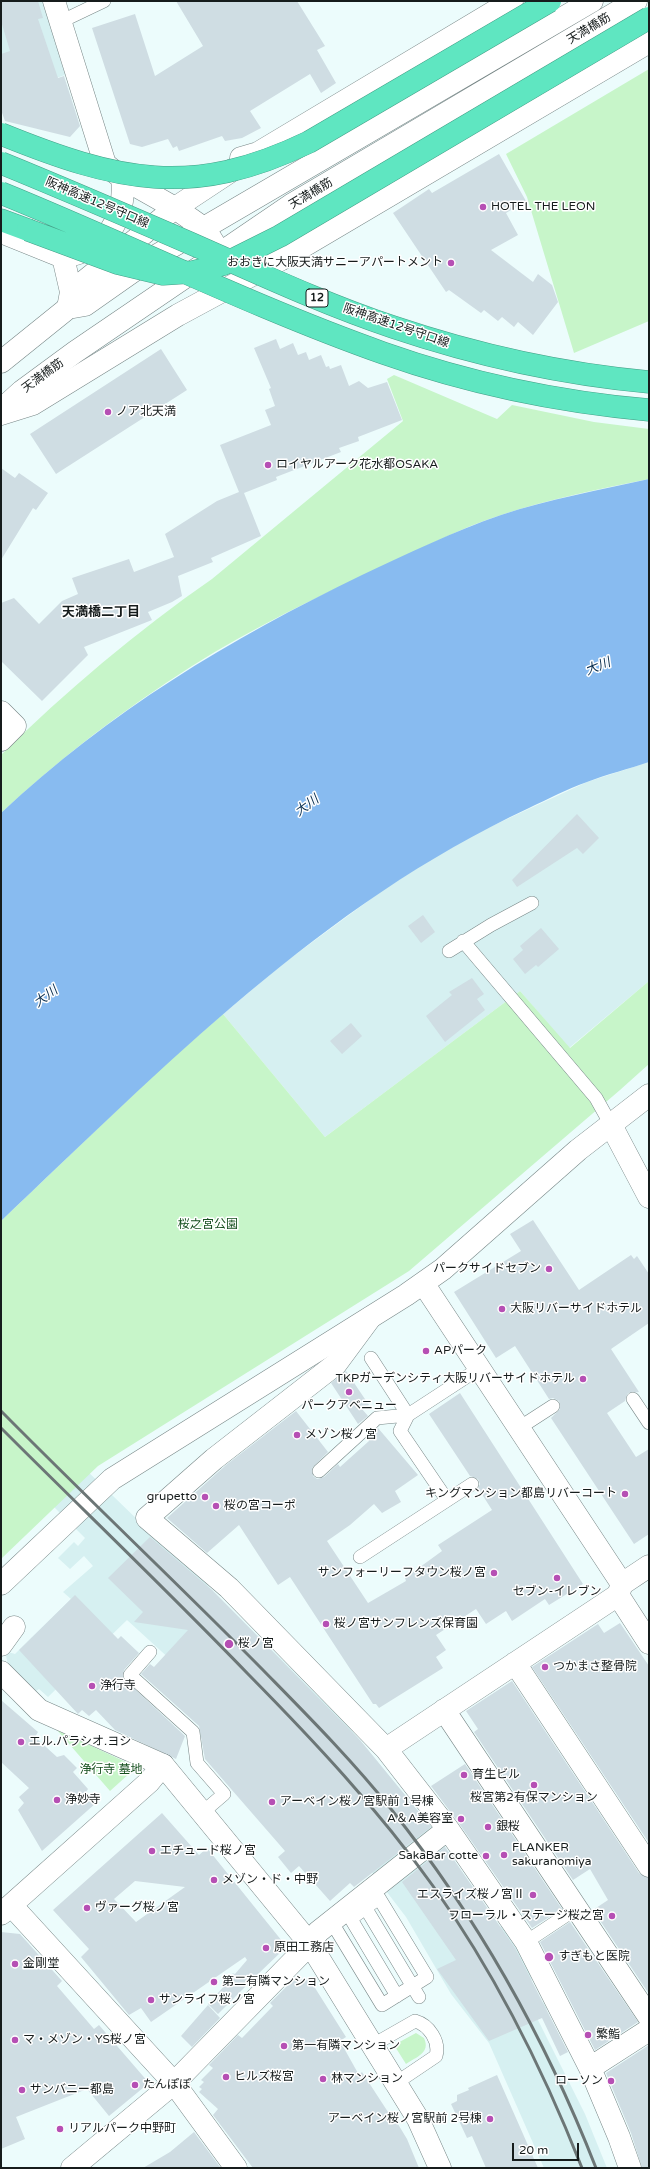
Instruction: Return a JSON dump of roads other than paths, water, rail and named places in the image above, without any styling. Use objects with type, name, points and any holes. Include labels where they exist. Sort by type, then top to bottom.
[{"type":"highway","points":[[1,134],[79,164],[146,178],[204,176],[234,170],[276,157],[314,138],[550,1]]},
{"type":"highway","points":[[1,220],[117,263],[163,274],[192,272],[224,264],[280,236],[649,18]]},
{"type":"highway","name":"阪神高速12号守口線","points":[[1,163],[285,285],[393,327],[490,356],[595,376],[649,382]]},
{"type":"highway","name":"12","points":[[1,193],[274,311],[384,354],[446,373],[535,394],[649,410]]},
{"type":"street","points":[[54,1],[105,164],[122,178],[175,208],[205,229],[215,245],[214,257]]},
{"type":"street","points":[[69,300],[175,208],[258,153],[512,1]]},
{"type":"street","name":"天満橋筋","points":[[1,362],[69,300],[85,305],[149,260],[205,229],[592,1]]},
{"type":"street","name":"天満橋筋","points":[[1,410],[22,391],[75,352],[291,205],[636,1]]},
{"type":"street","points":[[1,414],[33,404],[178,315],[280,260],[649,42]]},
{"type":"street","points":[[1,139],[105,164],[154,170],[199,168],[258,153]]},
{"type":"street","points":[[1,232],[62,257],[85,251],[109,233],[118,219],[122,203],[122,178]]},
{"type":"street","points":[[62,257],[69,300]]},
{"type":"street","points":[[1,712],[15,726],[1,740]]},
{"type":"street","points":[[1,1584],[112,1479],[372,1316],[443,1269],[578,1150],[649,1095]]},
{"type":"street","points":[[611,1125],[649,1197]]},
{"type":"street","points":[[423,1283],[519,1428],[620,1590],[649,1643]]},
{"type":"street","points":[[372,1316],[336,1364],[214,1459],[147,1518],[200,1555],[386,1749],[448,1829],[526,1942],[590,2068],[620,2137],[630,2168]]},
{"type":"street","points":[[386,1749],[515,1664],[620,1590],[649,1566]]},
{"type":"street","points":[[1,1645],[14,1627]]},
{"type":"street","points":[[515,1664],[649,1866]]},
{"type":"street","points":[[1,1672],[39,1710],[164,1765],[310,1944],[418,2119],[440,2168]]},
{"type":"street","points":[[444,1710],[649,2017]]},
{"type":"street","points":[[164,1765],[149,1782],[6,1909],[174,2083],[236,2168]]},
{"type":"street","points":[[82,2165],[174,2083],[310,1944],[318,1932],[339,1924],[448,1829]]},
{"type":"street","points":[[590,2068],[649,2030]]},
{"type":"lane","points":[[60,22],[104,1]]},
{"type":"lane","points":[[449,951],[462,941],[532,904]]},
{"type":"lane","points":[[462,941],[596,1098],[611,1125]]},
{"type":"lane","points":[[371,1358],[408,1415]]},
{"type":"lane","points":[[319,1471],[377,1418],[408,1415],[480,1368]]},
{"type":"lane","points":[[633,1399],[649,1423]]},
{"type":"lane","points":[[519,1428],[553,1406]]},
{"type":"lane","points":[[408,1415],[400,1431],[447,1500]]},
{"type":"lane","points":[[360,1557],[472,1484]]},
{"type":"lane","points":[[150,1652],[130,1675],[193,1732],[198,1763],[224,1794],[203,1812]]},
{"type":"lane","points":[[339,1924],[382,2005],[397,1996],[416,1992],[427,1977],[379,1898],[363,1904],[416,1992]]},
{"type":"lane","points":[[526,1942],[577,1908]]},
{"type":"lane","points":[[339,1924],[381,1970],[397,1996]]},
{"type":"lane","points":[[381,1970],[397,1960]]},
{"type":"lane","points":[[373,2045],[415,2021],[426,2026],[437,2043],[436,2056],[396,2083]]},
{"type":"water","name":"大川","points":[[649,479],[649,762],[602,776],[558,794],[453,847],[382,892],[314,940],[248,993],[185,1048],[1,1221],[1,813],[42,776],[128,710],[172,680],[218,652],[264,625],[312,600],[413,551],[483,521],[537,504]]},
{"type":"railway","points":[[1,1411],[197,1604],[312,1720],[376,1790],[391,1809],[452,1893],[507,1981],[555,2073],[596,2168]]},
{"type":"railway","points":[[1,1428],[187,1612],[297,1725],[345,1776],[412,1858],[456,1919],[497,1987],[551,2094],[582,2168]]},
{"type":"place","name":"HOTEL THE LEON","points":[[483,207]]},
{"type":"place","name":"おおきに大阪天満サニーアパートメント","points":[[451,263]]},
{"type":"place","name":"ノア北天満","points":[[108,412]]},
{"type":"place","name":"ロイヤルアーク花水都OSAKA","points":[[268,465]]},
{"type":"place","name":"パークサイドセブン","points":[[549,1269]]},
{"type":"place","name":"大阪リバーサイドホテル","points":[[502,1309]]},
{"type":"place","name":"APパーク","points":[[426,1351]]},
{"type":"place","name":"TKPガーデンシティ大阪リバーサイドホテル","points":[[583,1379]]},
{"type":"place","name":"パークアベニュー","points":[[349,1392]]},
{"type":"place","name":"メゾン桜ノ宮","points":[[297,1435]]},
{"type":"place","name":"キングマンション都島リバーコート","points":[[625,1494]]},
{"type":"place","name":"grupetto","points":[[205,1497]]},
{"type":"place","name":"桜の宮コーポ","points":[[216,1506]]},
{"type":"place","name":"サンフォーリーフタウン桜ノ宮","points":[[494,1573]]},
{"type":"place","name":"セブン-イレブン","points":[[557,1578]]},
{"type":"place","name":"桜ノ宮サンフレンズ保育園","points":[[326,1624]]},
{"type":"place","name":"桜ノ宮","points":[[229,1644]]},
{"type":"place","name":"つかまさ整骨院","points":[[545,1667]]},
{"type":"place","name":"浄行寺","points":[[92,1686]]},
{"type":"place","name":"エル.パラシオ.ヨシ","points":[[21,1742]]},
{"type":"place","name":"育生ビル","points":[[464,1775]]},
{"type":"place","name":"桜宮第2有保マンション","points":[[534,1785]]},
{"type":"place","name":"浄妙寺","points":[[57,1800]]},
{"type":"place","name":"アーベイン桜ノ宮駅前 1号棟","points":[[272,1802]]},
{"type":"place","name":"A＆A美容室","points":[[461,1819]]},
{"type":"place","name":"銀桜","points":[[488,1827]]},
{"type":"place","name":"エチュード桜ノ宮","points":[[152,1851]]},
{"type":"place","name":"FLANKER sakuranomiya","points":[[504,1855]]},
{"type":"place","name":"SakaBar cotte","points":[[486,1856]]},
{"type":"place","name":"メゾン・ド・中野","points":[[214,1880]]},
{"type":"place","name":"エスライズ桜ノ宮Ⅱ","points":[[533,1895]]},
{"type":"place","name":"ヴァーグ桜ノ宮","points":[[87,1908]]},
{"type":"place","name":"フローラル・ステージ桜之宮","points":[[612,1916]]},
{"type":"place","name":"原田工務店","points":[[266,1948]]},
{"type":"place","name":"すぎもと医院","points":[[549,1957]]},
{"type":"place","name":"金剛堂","points":[[15,1964]]},
{"type":"place","name":"第二有隣マンション","points":[[214,1982]]},
{"type":"place","name":"サンライフ桜ノ宮","points":[[151,2000]]},
{"type":"place","name":"繁鮨","points":[[588,2035]]},
{"type":"place","name":"マ・メゾン・YS桜ノ宮","points":[[15,2040]]},
{"type":"place","name":"第一有隣マンション","points":[[284,2046]]},
{"type":"place","name":"ヒルズ桜宮","points":[[226,2077]]},
{"type":"place","name":"林マンション","points":[[323,2079]]},
{"type":"place","name":"ローソン","points":[[611,2081]]},
{"type":"place","name":"たんぽぽ","points":[[135,2085]]},
{"type":"place","name":"サンバニー都島","points":[[22,2090]]},
{"type":"place","name":"アーベイン桜ノ宮駅前 2号棟","points":[[490,2119]]},
{"type":"place","name":"リアルパーク中野町","points":[[60,2129]]},
{"type":"district","name":"天満橋二丁目","points":[[101,613]]},
{"type":"park label","name":"桜之宮公園","points":[[208,1225]]},
{"type":"park label","name":"浄行寺 墓地","points":[[111,1770]]}]
